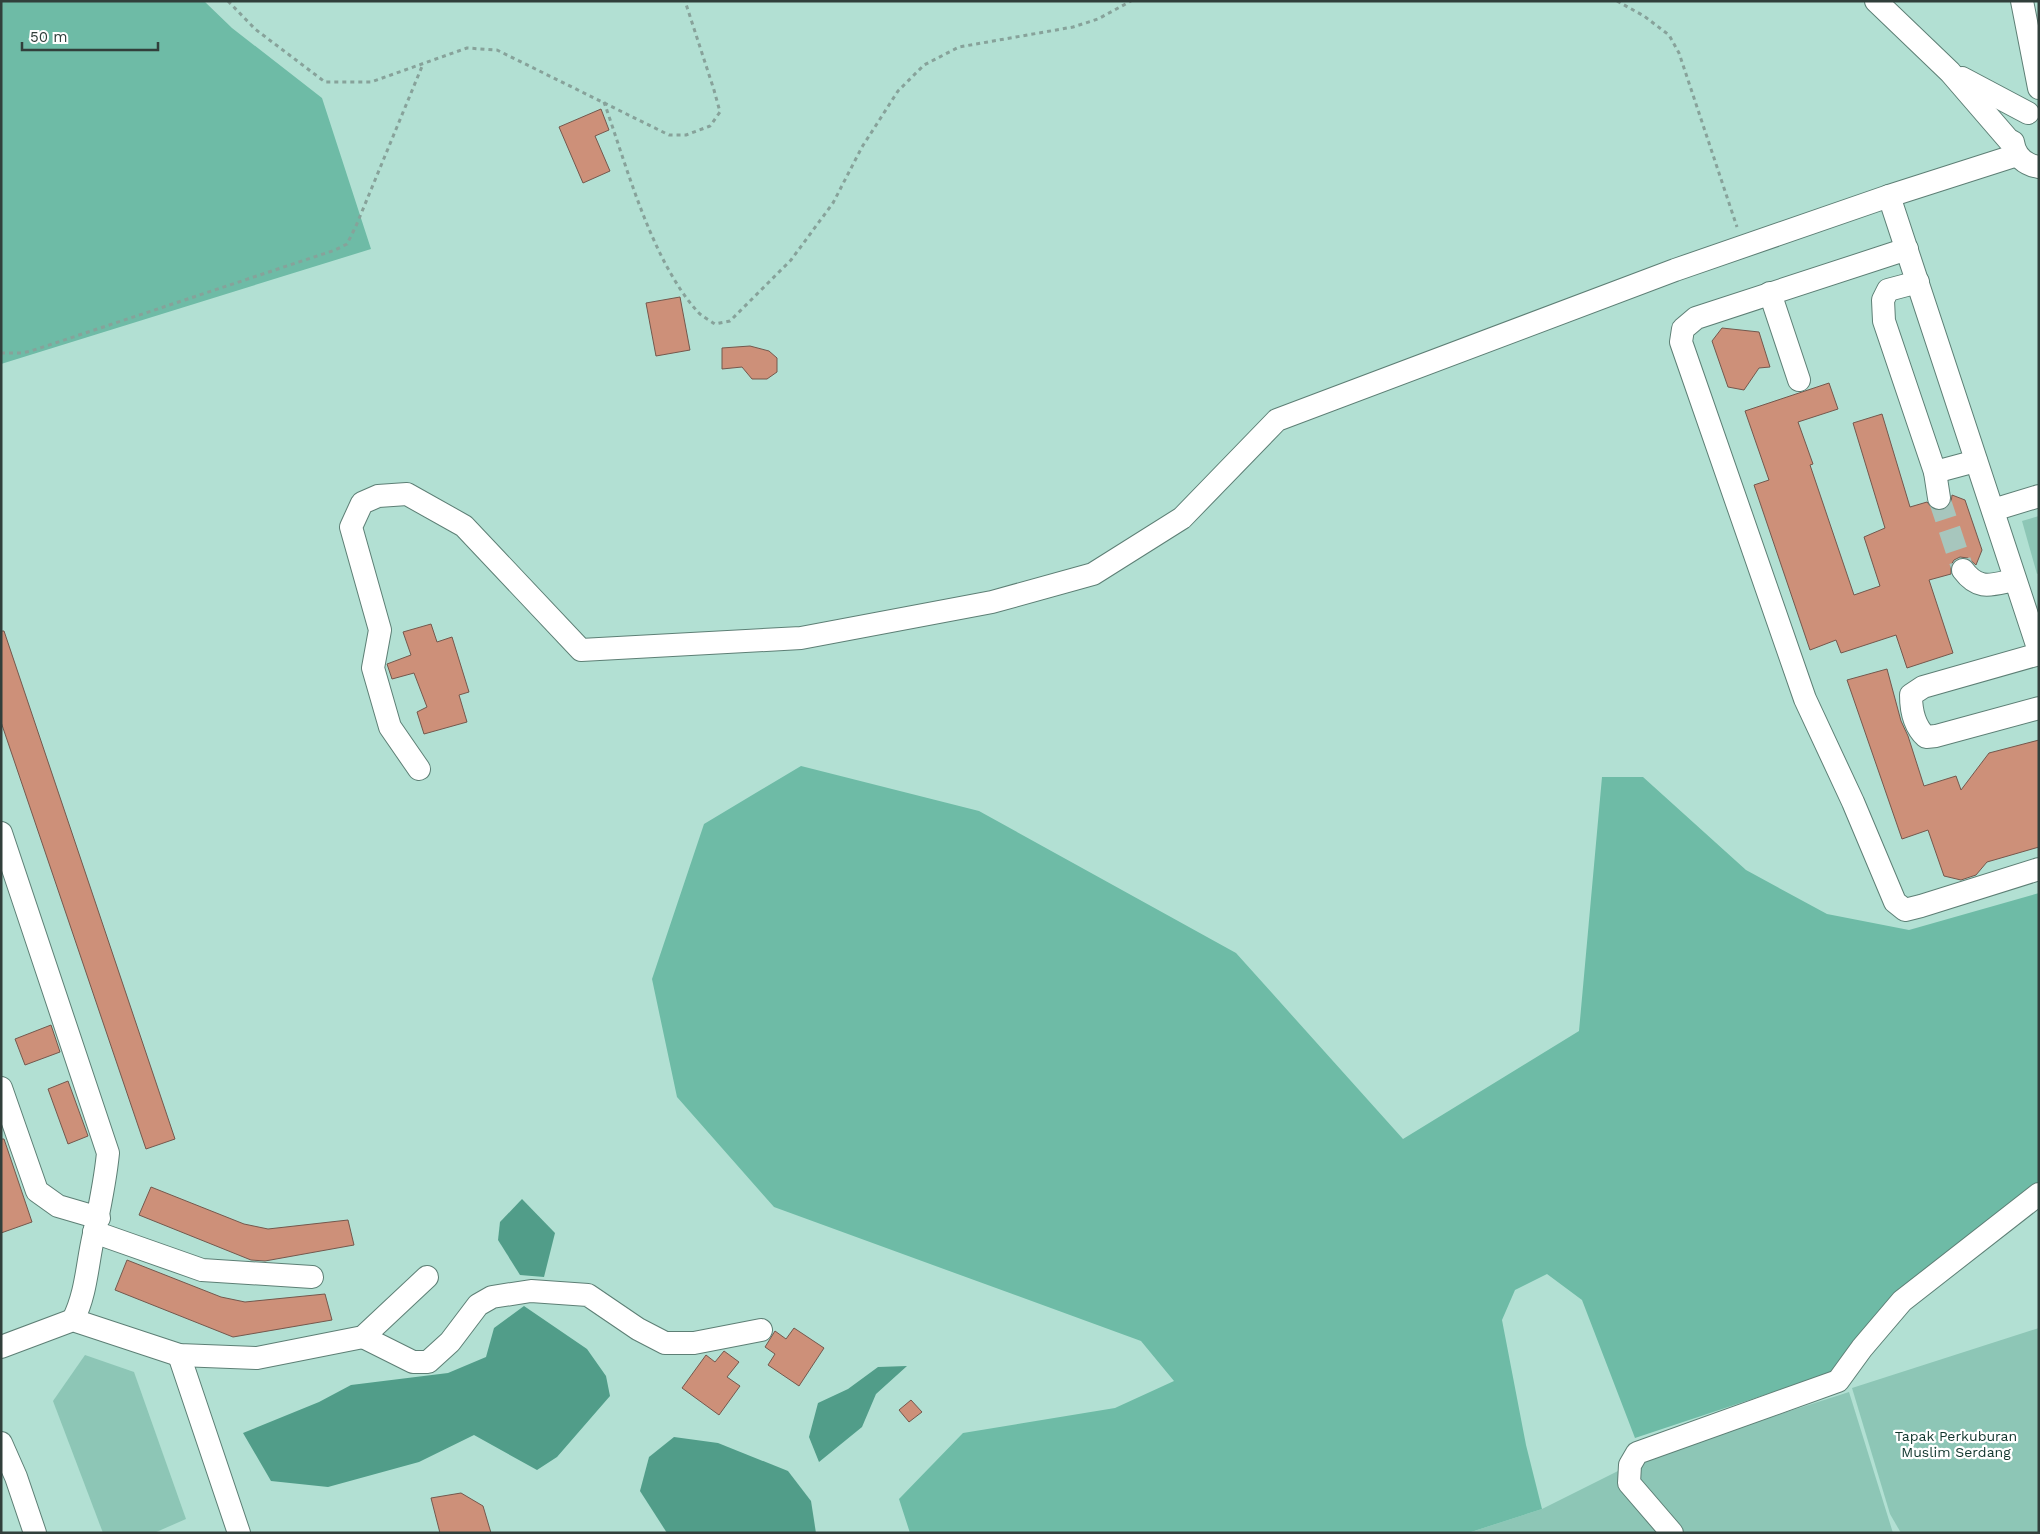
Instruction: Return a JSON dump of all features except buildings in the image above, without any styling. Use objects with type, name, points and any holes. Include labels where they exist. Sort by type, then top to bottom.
[{"type":"street","points":[[1876,1],[1950,72],[2024,161],[2039,167]]},
{"type":"street","points":[[2022,1],[2039,88]]},
{"type":"street","points":[[1950,72],[2033,111]]},
{"type":"street","points":[[2015,150],[2013,135],[2015,126],[2020,118],[2033,111]]},
{"type":"street","points":[[419,770],[390,727],[373,668],[380,630],[350,527],[362,503],[378,496],[407,494],[464,526],[581,650],[801,638],[992,602],[1093,574],[1182,518],[1276,420],[1675,270],[2015,150]]},
{"type":"street","points":[[1889,196],[2039,653],[1923,687],[1911,695],[1911,709],[1919,730],[1926,737],[1936,736],[2039,708]]},
{"type":"street","points":[[1907,249],[1696,318],[1683,329],[1681,342],[1805,699],[1853,802],[1895,902],[1905,910],[2039,869]]},
{"type":"street","points":[[1918,282],[1888,290],[1883,300],[1884,321],[1934,472],[1939,498]]},
{"type":"street","points":[[1770,293],[1799,380]]},
{"type":"street","points":[[1934,472],[1976,461]]},
{"type":"street","points":[[1993,510],[2039,496]]},
{"type":"street","points":[[1963,570],[1969,579],[1984,586],[2015,580]]},
{"type":"street","points":[[1,833],[10,892],[108,1153],[105,1188],[96,1225],[82,1303],[73,1320]]},
{"type":"street","points":[[1,1088],[37,1191],[58,1206],[96,1225],[202,1270],[312,1277]]},
{"type":"street","points":[[1672,1533],[1629,1483],[1630,1465],[1637,1453],[1838,1381],[1862,1348],[1902,1301],[2039,1194]]},
{"type":"street","points":[[1,1347],[73,1320],[179,1355],[257,1358],[363,1337],[428,1277]]},
{"type":"street","points":[[363,1337],[413,1362],[428,1362],[450,1342],[478,1305],[492,1297],[531,1291],[588,1295],[638,1329],[665,1343],[694,1343],[760,1330]]},
{"type":"street","points":[[179,1355],[239,1533]]},
{"type":"street","points":[[1,1443],[16,1477],[35,1533]]},
{"type":"path","points":[[228,1],[255,29],[325,82],[371,82],[467,48],[497,50],[669,134],[686,135],[710,126],[720,112],[685,1]]},
{"type":"path","points":[[604,102],[648,227],[663,261],[698,312],[715,324],[730,321],[791,260],[833,203],[862,147],[898,91],[924,65],[959,47],[1073,28],[1098,19],[1132,1]]},
{"type":"path","points":[[1617,1],[1644,16],[1669,35],[1679,53],[1744,246]]},
{"type":"path","points":[[1,353],[31,351],[335,250],[347,244],[424,63]]},
{"type":"shaded area","points":[[1,1],[2039,1],[2039,1533],[1,1533]]},
{"type":"shaded area","points":[[1,1],[204,1],[232,28],[322,98],[371,249],[1,364]]},
{"type":"shaded area","points":[[801,766],[979,811],[1236,953],[1403,1139],[1579,1031],[1602,777],[1643,777],[1746,870],[1827,914],[1909,930],[2039,893],[2039,1182],[1894,1299],[1833,1372],[1635,1438],[1582,1300],[1547,1274],[1515,1290],[1502,1320],[1526,1445],[1542,1509],[1468,1533],[910,1533],[899,1499],[963,1433],[1115,1408],[1174,1381],[1141,1341],[774,1207],[677,1097],[652,979],[704,824]]},
{"type":"shaded area","points":[[522,1199],[555,1233],[544,1277],[520,1275],[498,1240],[500,1222]]},
{"type":"shaded area","points":[[524,1306],[587,1349],[606,1376],[610,1396],[557,1457],[537,1470],[474,1435],[419,1462],[328,1487],[271,1481],[243,1433],[319,1402],[351,1385],[448,1373],[486,1357],[494,1328]]},
{"type":"shaded area","points":[[907,1366],[876,1394],[862,1427],[819,1462],[809,1437],[818,1403],[848,1389],[878,1367]]},
{"type":"shaded area","points":[[674,1437],[718,1443],[788,1471],[811,1501],[816,1533],[667,1533],[640,1491],[649,1457]]},
{"type":"green space","points":[[2039,516],[2039,573],[2037,574],[2022,521]]},
{"type":"green space","name":"Tapak Perkuburan Muslim Serdang","points":[[2039,1328],[2039,1533],[1901,1533],[1890,1514],[1852,1388]]},
{"type":"green space","points":[[85,1355],[134,1372],[186,1519],[154,1533],[103,1533],[53,1401]]},
{"type":"green space","points":[[1849,1392],[1893,1533],[1468,1533],[1542,1509],[1644,1458]]},
{"type":"tunnel","points":[[1939,498],[1963,570]]}]
